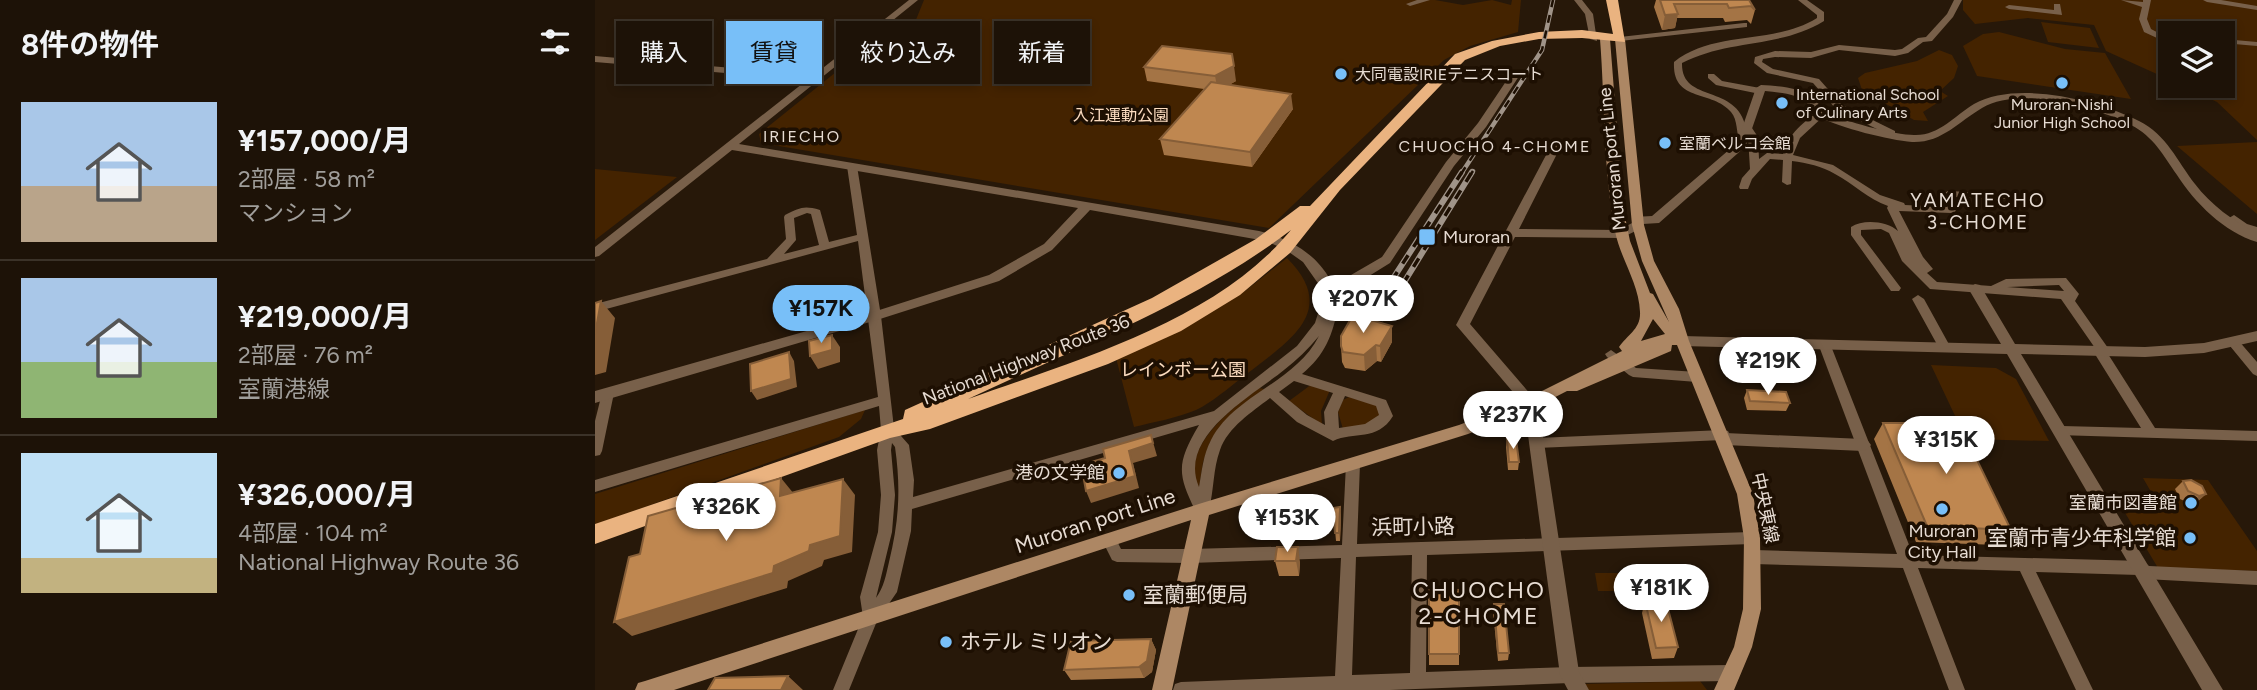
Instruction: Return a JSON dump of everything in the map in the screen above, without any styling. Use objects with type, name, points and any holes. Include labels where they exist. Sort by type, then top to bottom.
[{"type":"highway","points":[[1594,37],[1599,0]]},
{"type":"highway","points":[[1612,0],[1621,39]]},
{"type":"highway","name":"National Highway Route 36","points":[[888,430],[923,423],[1101,359],[1206,309],[1272,261],[1333,187],[1455,62],[1514,43],[1594,37],[1621,39]]},
{"type":"highway","name":"National Highway Route 36","points":[[595,534],[888,430],[982,383],[1099,331],[1197,281],[1262,243],[1333,187]]},
{"type":"main road","name":"Muroran port Line","points":[[645,690],[1110,542],[1202,510],[1463,430],[1557,390],[1580,386],[1617,360],[1641,333],[1647,314],[1643,294],[1621,234],[1594,37]]},
{"type":"main road","name":"Muroran port Line","points":[[1617,360],[1682,341],[1676,318],[1648,261],[1638,222],[1621,39]]},
{"type":"main road","points":[[1643,294],[1651,299],[1663,324],[1682,341]]},
{"type":"main road","name":"中央東線","points":[[1682,341],[1724,437],[1745,494],[1752,538],[1752,609],[1744,648],[1724,690]]},
{"type":"main road","points":[[1162,690],[1202,510]]},
{"type":"street","points":[[822,73],[914,0]]},
{"type":"street","points":[[1410,4],[1426,0]]},
{"type":"street","points":[[1578,0],[1589,14],[1594,37]]},
{"type":"street","points":[[1746,136],[1738,117],[1724,103],[1684,85],[1678,77],[1678,62],[1693,52],[1717,44],[1790,33],[1814,25],[1821,19],[1821,14],[1802,0]]},
{"type":"street","points":[[1892,133],[1839,107],[1816,81],[1770,71],[1758,63],[1759,57],[1775,54],[1811,55],[1839,47],[1883,53],[1905,51],[1929,38],[1951,15],[1958,0]]},
{"type":"street","points":[[2125,0],[2147,3],[2143,19],[2147,30],[2158,36]]},
{"type":"street","points":[[2207,0],[2257,8]]},
{"type":"street","points":[[2010,5],[2059,13],[2057,6]]},
{"type":"street","points":[[1621,39],[1744,25]]},
{"type":"street","points":[[2235,42],[2257,44]]},
{"type":"street","points":[[595,59],[726,70]]},
{"type":"street","points":[[1327,286],[1356,278],[1387,260],[1450,164],[1482,125],[1516,74]]},
{"type":"street","points":[[1715,78],[1719,83],[1760,91]]},
{"type":"street","points":[[595,253],[808,84]]},
{"type":"street","points":[[1510,233],[1621,234],[1638,222],[1655,219],[1746,136],[1761,88],[1804,96],[1815,103],[1821,114],[1919,138],[1931,136],[1989,100],[2013,97],[2044,98],[2101,110],[2154,134],[2173,155],[2200,198],[2223,218],[2257,238]]},
{"type":"street","points":[[1703,104],[1738,117]]},
{"type":"street","points":[[1787,182],[1787,157],[1794,137],[1821,114]]},
{"type":"street","points":[[1746,136],[1753,137],[1754,168]]},
{"type":"street","points":[[1558,142],[1463,324],[1531,403],[1575,682]]},
{"type":"street","points":[[730,146],[1088,205],[1279,240],[1313,264],[1327,286],[1332,311],[1327,334],[1313,357],[1294,376],[1238,416],[1217,441],[1202,510]]},
{"type":"street","points":[[1744,187],[1754,168],[1767,156],[1787,157],[1835,170],[1871,191],[1886,204],[1908,208]]},
{"type":"street","points":[[852,166],[875,316],[888,430],[884,450],[888,495],[881,552],[868,597],[871,618]]},
{"type":"street","points":[[1944,286],[1918,259],[1892,208],[1951,210],[1954,204],[1948,194],[2003,196]]},
{"type":"street","points":[[595,451],[602,395],[875,316],[994,278],[1048,247],[1088,205]]},
{"type":"street","points":[[771,261],[791,240],[789,217],[806,209],[816,212],[825,247]]},
{"type":"street","points":[[2234,218],[2243,226],[2257,231]]},
{"type":"street","points":[[1895,288],[1856,235],[1856,227],[1883,226],[1893,231],[1906,258],[1934,286],[1996,288],[2013,293],[2058,294],[2070,299],[2152,434]]},
{"type":"street","points":[[595,308],[862,237]]},
{"type":"street","points":[[1202,510],[1189,491],[1189,462],[1197,442],[1216,415],[1312,338],[1324,317],[1327,286]]},
{"type":"street","points":[[1975,288],[2213,690]]},
{"type":"street","points":[[1918,299],[1945,348]]},
{"type":"street","points":[[1682,341],[2145,352],[2234,343],[2257,336]]},
{"type":"street","points":[[2234,343],[2257,371]]},
{"type":"street","points":[[1825,346],[1957,690]]},
{"type":"street","points":[[1617,360],[1647,374],[1697,377]]},
{"type":"street","points":[[1270,391],[1312,426],[1333,436],[1374,427],[1386,416],[1381,402],[1294,376]]},
{"type":"street","points":[[1333,436],[1331,412],[1341,390]]},
{"type":"street","points":[[595,486],[884,400]]},
{"type":"street","points":[[907,505],[1216,415]]},
{"type":"street","points":[[841,690],[871,618],[889,592],[899,559],[907,505],[902,445],[888,430]]},
{"type":"street","points":[[2062,431],[2257,436]]},
{"type":"street","points":[[1537,443],[1724,437],[1863,446]]},
{"type":"street","points":[[1343,687],[1353,464]]},
{"type":"street","name":"浜町小路","points":[[1110,542],[1117,555],[1191,556],[1752,538]]},
{"type":"street","points":[[1418,680],[1420,548]]},
{"type":"street","points":[[1754,557],[2025,565],[2257,578]]},
{"type":"street","points":[[2025,565],[2085,690]]},
{"type":"street","points":[[1181,690],[1343,687],[1418,680],[1575,682],[1732,673]]},
{"type":"green space","name":"入江運動公園","points":[[924,0],[1435,0],[1463,5],[1492,0],[1511,5],[1512,0],[1521,0],[1518,32],[1470,46],[1444,60],[1269,228],[761,143],[759,134],[836,72],[836,84],[980,84],[980,21],[915,21]]},
{"type":"green space","points":[[1963,0],[2257,0],[2257,140],[2217,102],[2208,98],[2235,98],[2235,21],[2158,21],[2158,75],[2106,51],[2094,25],[2028,18],[1975,24],[1963,10]]},
{"type":"green space","points":[[2041,22],[2090,28],[2099,48],[2048,42]]},
{"type":"green space","points":[[1999,32],[2065,49],[2105,53],[2131,99],[1977,76],[1963,46],[1983,34]]},
{"type":"green space","points":[[1939,50],[1952,55],[1958,66],[1954,78],[1940,91],[1948,96],[1923,112],[1928,121],[1914,120],[1862,90],[1858,78],[1865,73],[1917,61]]},
{"type":"green space","points":[[2257,142],[2257,214],[2177,146]]},
{"type":"green space","points":[[595,169],[677,177],[595,240]]},
{"type":"green space","name":"レインボー公園","points":[[1287,258],[1302,277],[1309,293],[1309,308],[1293,335],[1267,359],[1202,407],[1134,427],[1116,358],[1245,291]]},
{"type":"green space","points":[[1931,365],[1996,368],[2016,379],[2049,441],[1966,439]]},
{"type":"green space","points":[[1312,384],[1330,390],[1321,411],[1322,425],[1289,401]]},
{"type":"green space","points":[[1259,388],[1264,389],[1210,442],[1203,462],[1199,488],[1194,473],[1202,444],[1223,418]]},
{"type":"green space","points":[[1349,397],[1376,405],[1380,412],[1378,417],[1365,425],[1343,429],[1338,412],[1343,400]]},
{"type":"green space","points":[[865,410],[861,419],[839,437],[595,525],[595,494]]},
{"type":"green space","points":[[2143,478],[2208,480],[2257,551],[2257,571],[2158,568],[2115,496],[2154,497]]},
{"type":"green space","points":[[1595,573],[1623,573],[1627,591],[1598,591]]},
{"type":"green space","points":[[1700,681],[1707,690],[1586,690],[1583,684]]},
{"type":"building","points":[[1660,0],[1749,0],[1755,10],[1751,6],[1729,8],[1727,4],[1674,4],[1678,14],[1665,15]]},
{"type":"building","points":[[1162,46],[1232,54],[1234,66],[1215,76],[1144,67]]},
{"type":"building","points":[[1211,82],[1291,94],[1250,152],[1160,139]]},
{"type":"building","points":[[601,301],[595,334],[595,303]]},
{"type":"building","points":[[1353,315],[1392,326],[1380,346],[1376,345],[1364,355],[1343,352],[1341,346],[1341,336]]},
{"type":"building","points":[[832,335],[832,350],[810,356],[809,341]]},
{"type":"building","points":[[789,352],[791,379],[751,391],[750,364]]},
{"type":"building","points":[[1747,390],[1786,392],[1790,403],[1750,401]]},
{"type":"building","name":"Muroran City Hall","points":[[1883,423],[1959,423],[2011,530],[1927,526]]},
{"type":"building","points":[[1151,435],[1153,443],[1129,451],[1135,476],[1086,491],[1084,480],[1091,478],[1088,463],[1105,458],[1103,449]]},
{"type":"building","points":[[1507,439],[1516,439],[1519,462],[1509,462]]},
{"type":"building","points":[[781,478],[780,496],[843,479],[840,536],[810,545],[809,551],[774,566],[773,573],[614,622],[629,557],[640,554],[648,516]]},
{"type":"building","points":[[2191,480],[2202,486],[2206,494],[2199,496],[2188,491],[2183,481]]},
{"type":"building","points":[[1340,507],[1339,533],[1335,533],[1333,508]]},
{"type":"building","points":[[1277,547],[1298,547],[1296,561],[1275,561]]},
{"type":"building","points":[[1628,569],[1645,569],[1648,582],[1630,582]]},
{"type":"building","points":[[1429,589],[1459,590],[1459,654],[1429,654]]},
{"type":"building","points":[[1645,601],[1666,601],[1678,647],[1656,648]]},
{"type":"building","points":[[1494,604],[1504,604],[1509,653],[1498,653]]},
{"type":"building","points":[[1151,639],[1147,661],[1139,667],[1064,670],[1071,641]]},
{"type":"building","points":[[788,676],[781,690],[708,690],[715,678]]},
{"type":"railway","points":[[1461,174],[1542,50],[1553,0]]},
{"type":"railway","points":[[1370,314],[1462,172]]},
{"type":"railway","points":[[1382,318],[1472,172]]},
{"type":"place","name":"大同電設IRIEテニスコート","points":[[1341,74]]},
{"type":"place","name":"Muroran-Nishi Junior High School","points":[[2062,83]]},
{"type":"place","name":"International School of Culinary Arts","points":[[1782,103]]},
{"type":"place","name":"室蘭ベルコ会館","points":[[1665,143]]},
{"type":"place","name":"Muroran","points":[[1427,237]]},
{"type":"place","name":"港の文学館","points":[[1119,473]]},
{"type":"place","name":"室蘭市図書館","points":[[2191,503]]},
{"type":"place","name":"Muroran City Hall","points":[[1942,509]]},
{"type":"place","name":"室蘭市青少年科学館","points":[[2190,538]]},
{"type":"place","name":"室蘭郵便局","points":[[1129,595]]},
{"type":"place","name":"ホテル ミリオン","points":[[946,642]]},
{"type":"district","name":"IRIECHO","points":[[802,136]]},
{"type":"district","name":"CHUOCHO 4-CHOME","points":[[1495,146]]},
{"type":"district","name":"YAMATECHO 3-CHOME","points":[[1978,211]]},
{"type":"district","name":"CHUOCHO 2-CHOME","points":[[1479,603]]}]
